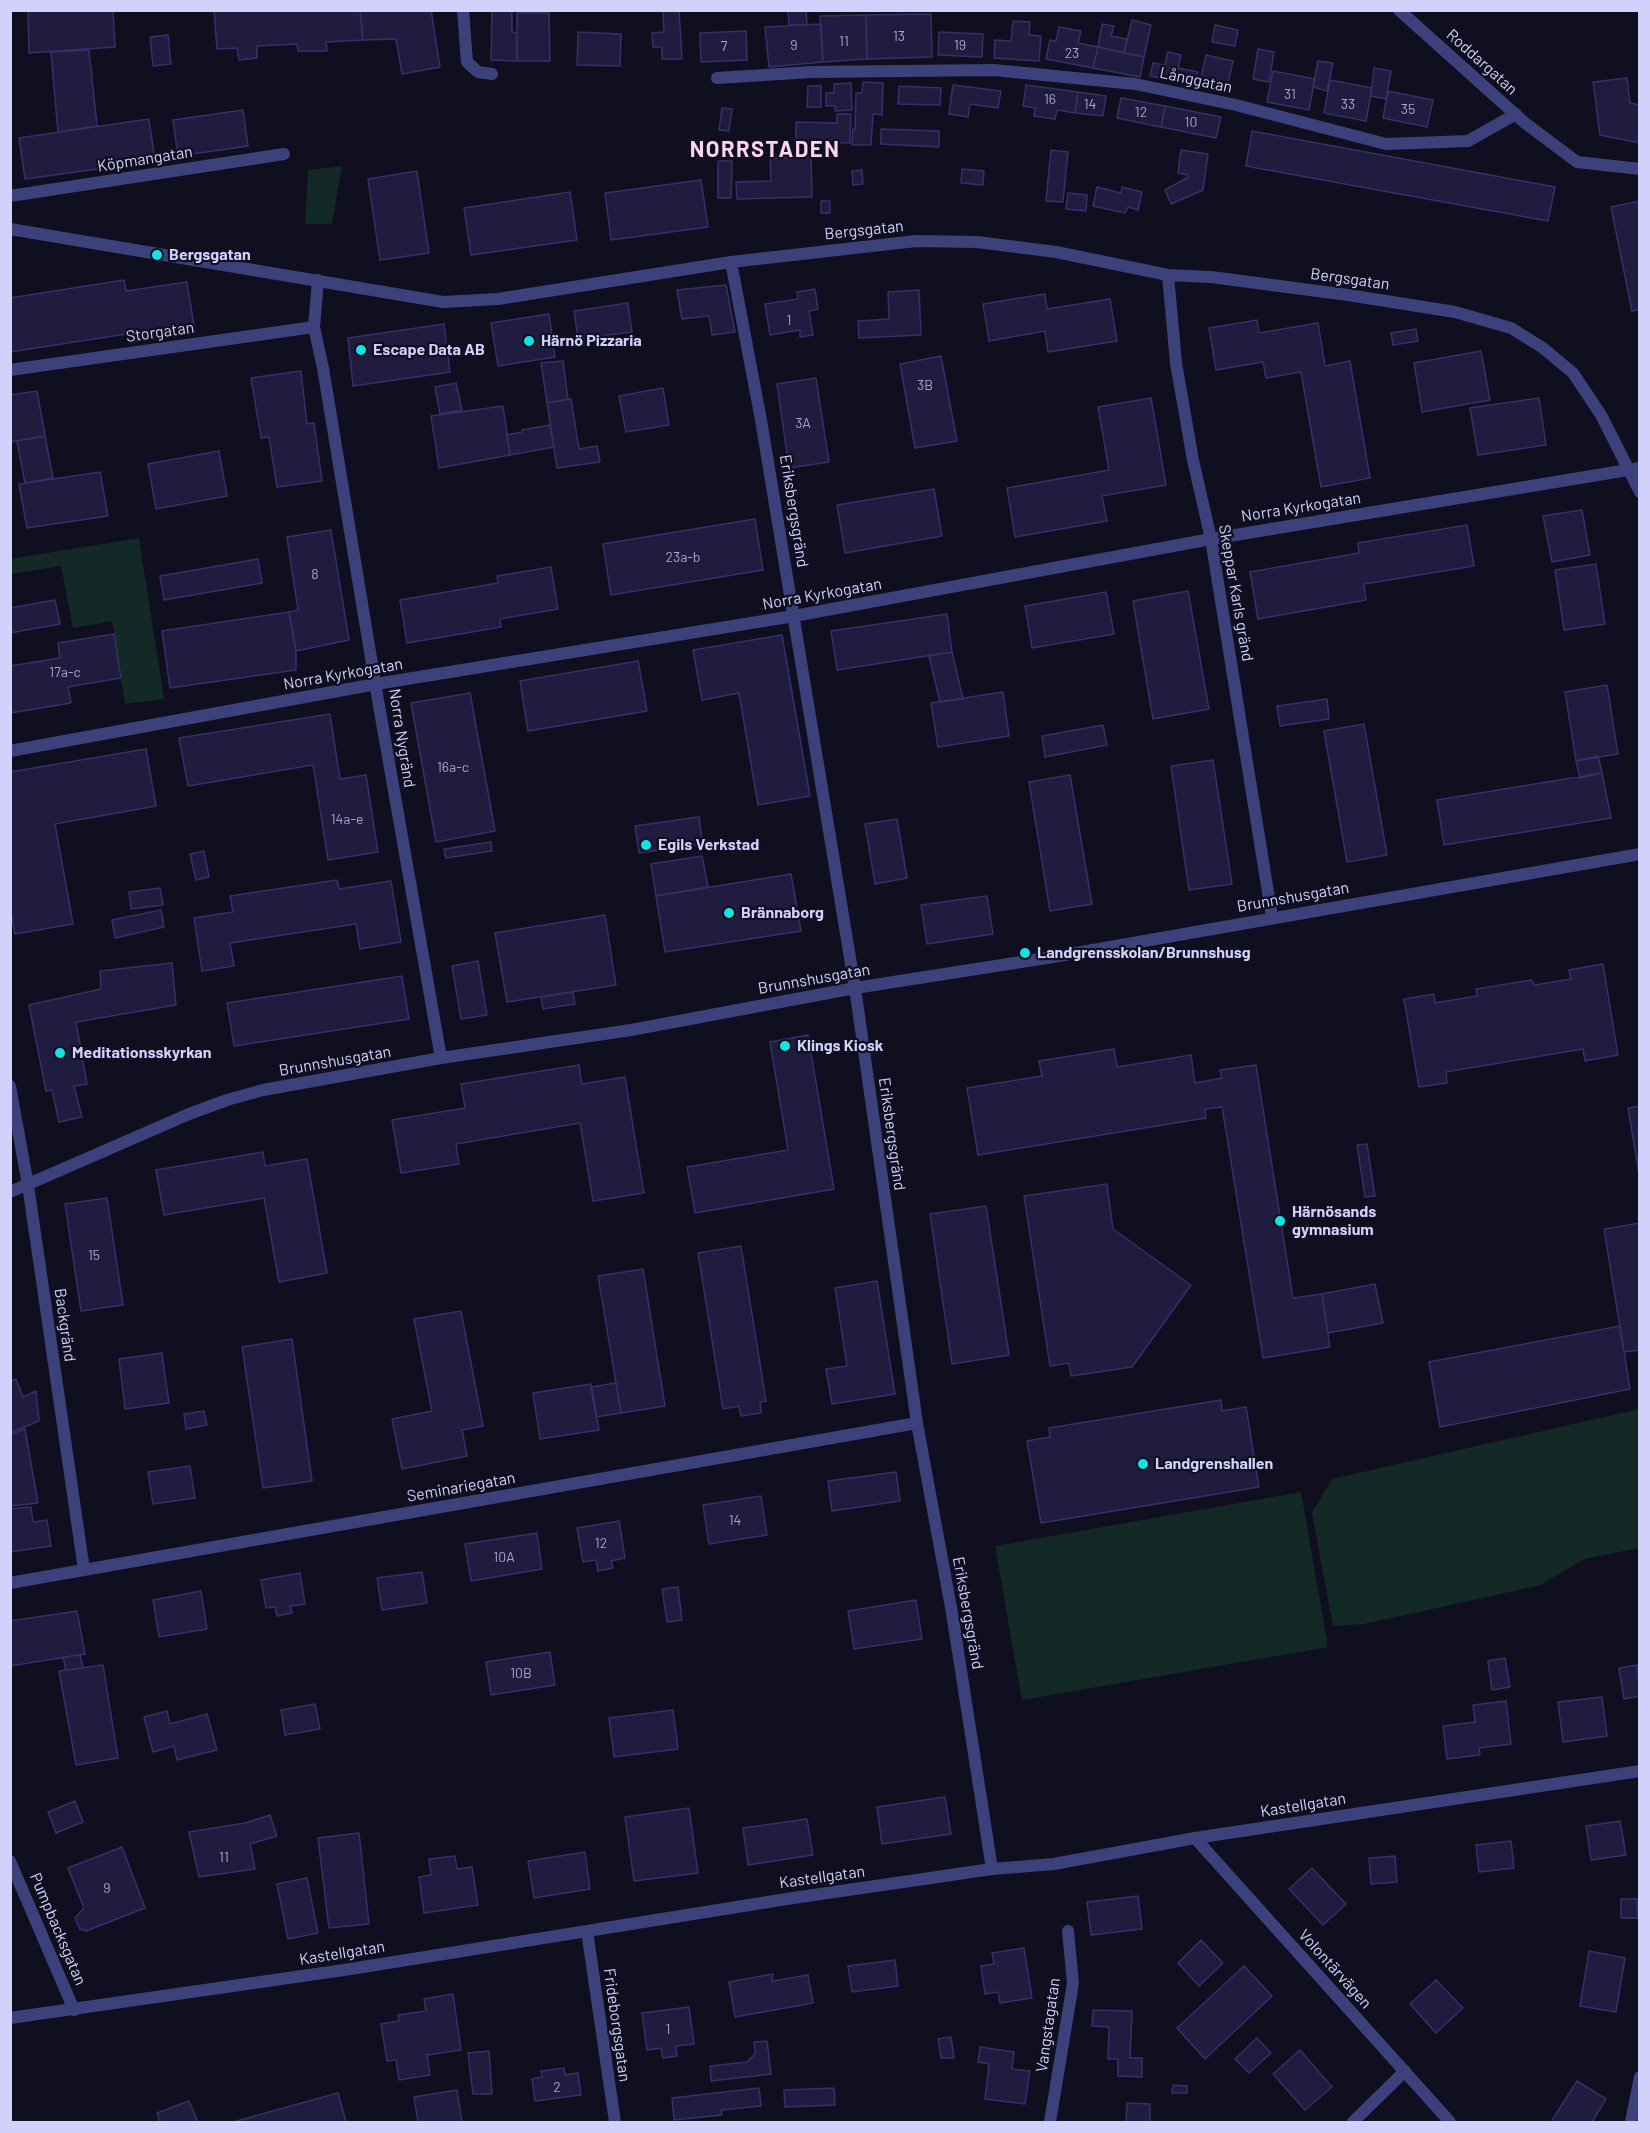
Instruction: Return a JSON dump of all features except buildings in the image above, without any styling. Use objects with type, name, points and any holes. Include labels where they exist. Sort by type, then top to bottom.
[{"type":"street","points":[[463,10],[467,62],[478,72],[492,74]]},
{"type":"street","name":"Roddargatan","points":[[1399,10],[1516,114]]},
{"type":"street","name":"Långgatan","points":[[717,78],[811,72],[994,70],[1124,83],[1236,105],[1386,144],[1468,141],[1516,114]]},
{"type":"street","points":[[1516,114],[1578,162],[1640,169]]},
{"type":"street","name":"Köpmangatan","points":[[10,196],[284,154]]},
{"type":"street","name":"Bergsgatan","points":[[10,229],[443,302],[498,299],[731,262],[916,241],[977,242],[1056,252],[1168,275],[1211,277],[1455,312],[1511,328],[1543,348],[1572,373],[1634,469],[1640,492]]},
{"type":"street","name":"Eriksbergsgränd","points":[[731,262],[762,420],[855,988],[917,1423],[951,1613],[992,1869]]},
{"type":"street","name":"Skeppar Karls gränd","points":[[1168,275],[1176,363],[1193,460],[1211,539],[1272,917]]},
{"type":"street","name":"Norra Nygränd","points":[[318,280],[314,327],[323,368],[441,1058]]},
{"type":"street","name":"Storgatan","points":[[10,370],[314,327]]},
{"type":"street","name":"Norra Kyrkogatan","points":[[10,751],[376,684],[794,616],[1211,539],[1634,469]]},
{"type":"street","name":"Brunnshusgatan","points":[[10,1192],[189,1114],[263,1090],[441,1058],[632,1030],[855,988],[1053,957],[1640,854]]},
{"type":"street","name":"Backgränd","points":[[10,1086],[28,1185],[84,1570]]},
{"type":"street","name":"Seminariegatan","points":[[10,1583],[917,1423]]},
{"type":"street","name":"Kastellgatan","points":[[10,2018],[793,1898],[992,1869],[1054,1863],[1195,1838],[1640,1771]]},
{"type":"street","name":"Volontärvägen","points":[[1195,1838],[1450,2122]]},
{"type":"street","name":"Pumpbacksgatan","points":[[10,1861],[74,2010]]},
{"type":"street","name":"Frideborgsgatan","points":[[587,1931],[615,2122]]},
{"type":"street","name":"Vangstagatan","points":[[1050,2122],[1073,1983],[1068,1931]]},
{"type":"street","points":[[1353,2122],[1405,2071]]},
{"type":"street","points":[[1631,2122],[1640,2077]]},
{"type":"green space","points":[[342,166],[332,224],[305,224],[308,170]]},
{"type":"green space","points":[[139,538],[164,699],[125,704],[112,621],[73,628],[61,566],[11,574],[11,559]]},
{"type":"green space","points":[[1639,1409],[1639,1548],[1584,1559],[1541,1585],[1364,1624],[1333,1626],[1312,1513],[1332,1479]]},
{"type":"green space","points":[[1301,1492],[1328,1647],[1022,1700],[995,1546]]},
{"type":"place","name":"Bergsgatan","points":[[157,255]]},
{"type":"place","name":"Härnö Pizzaria","points":[[529,341]]},
{"type":"place","name":"Escape Data AB","points":[[361,350]]},
{"type":"place","name":"Egils Verkstad","points":[[646,845]]},
{"type":"place","name":"Brännaborg","points":[[729,913]]},
{"type":"place","name":"Landgrensskolan/Brunnshusg","points":[[1025,953]]},
{"type":"place","name":"Klings Kiosk","points":[[785,1046]]},
{"type":"place","name":"Meditationsskyrkan","points":[[60,1053]]},
{"type":"place","name":"Härnösands gymnasium","points":[[1280,1221]]},
{"type":"place","name":"Landgrenshallen","points":[[1143,1464]]},
{"type":"district","name":"NORRSTADEN","points":[[765,150]]}]
